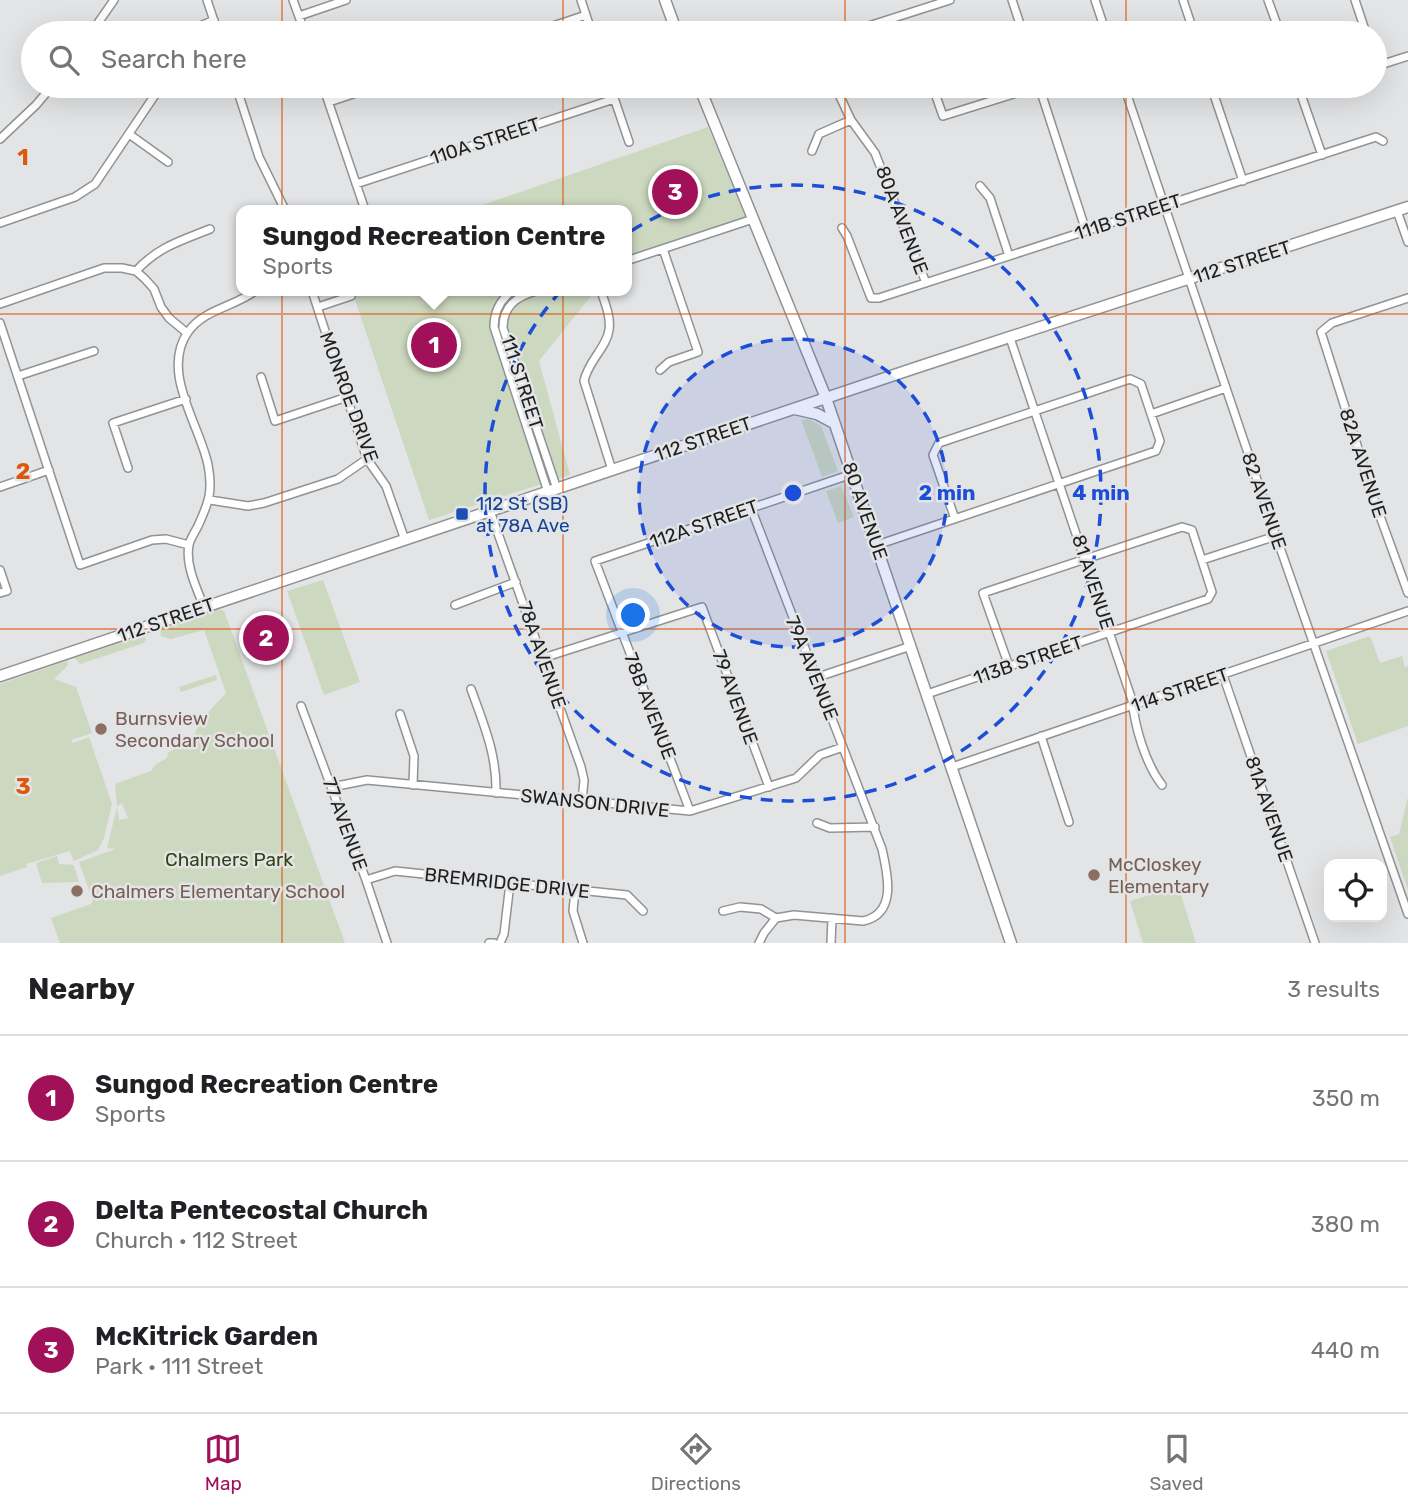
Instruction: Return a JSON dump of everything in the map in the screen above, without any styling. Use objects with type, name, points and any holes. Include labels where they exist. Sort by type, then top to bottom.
[{"type":"street","points":[[99,21],[114,0]]},
{"type":"street","points":[[207,0],[214,20]]},
{"type":"street","points":[[293,0],[301,21]]},
{"type":"street","points":[[299,16],[346,0]]},
{"type":"street","points":[[581,0],[588,21]]},
{"type":"street","points":[[665,0],[670,21]]},
{"type":"street","points":[[884,21],[950,0]]},
{"type":"street","points":[[1012,0],[1019,21]]},
{"type":"street","points":[[1095,0],[1102,21]]},
{"type":"street","points":[[1182,0],[1190,21]]},
{"type":"street","points":[[1268,0],[1276,21]]},
{"type":"street","points":[[1355,0],[1362,21]]},
{"type":"street","points":[[568,21],[586,15]]},
{"type":"street","points":[[1387,60],[1408,56]]},
{"type":"street","points":[[0,139],[42,98]]},
{"type":"street","points":[[0,223],[75,197],[95,184],[153,98]]},
{"type":"street","points":[[240,98],[259,157],[283,205]]},
{"type":"street","points":[[328,98],[363,205]]},
{"type":"street","points":[[329,102],[341,98]]},
{"type":"street","name":"80 AVENUE","points":[[704,98],[826,398],[1011,943]]},
{"type":"street","name":"80A AVENUE","points":[[841,98],[851,120],[876,153],[926,283]]},
{"type":"street","points":[[937,98],[943,116],[1001,98]]},
{"type":"street","points":[[1043,98],[1086,231]]},
{"type":"street","name":"82 AVENUE","points":[[1128,98],[1276,536],[1408,914]]},
{"type":"street","points":[[1215,98],[1243,181]]},
{"type":"street","points":[[1302,98],[1322,155]]},
{"type":"street","points":[[614,99],[629,142]]},
{"type":"street","name":"110A STREET","points":[[356,184],[614,99]]},
{"type":"street","points":[[813,151],[819,134],[851,120]]},
{"type":"street","points":[[129,134],[168,162]]},
{"type":"street","name":"111B STREET","points":[[842,228],[848,236],[871,298],[879,298],[1376,137],[1383,141]]},
{"type":"street","points":[[980,186],[990,198],[1009,256]]},
{"type":"street","points":[[1403,209],[1408,243]]},
{"type":"street","name":"112 STREET","points":[[0,676],[795,408],[1403,209]]},
{"type":"street","points":[[632,258],[753,219]]},
{"type":"street","points":[[136,271],[162,248],[210,229]]},
{"type":"street","points":[[663,249],[702,363]]},
{"type":"street","points":[[0,304],[104,268],[122,268],[136,271],[154,289],[169,318],[187,333]]},
{"type":"street","points":[[204,607],[190,566],[189,545],[210,500],[210,480],[207,461],[186,399],[178,363],[187,333],[201,319],[247,296]]},
{"type":"street","name":"MONROE DRIVE","points":[[314,296],[368,459],[386,486],[405,540]]},
{"type":"street","points":[[318,307],[351,296]]},
{"type":"street","name":"111 STREET","points":[[506,296],[499,306],[494,327],[553,490]]},
{"type":"street","name":"111 STREET","points":[[526,296],[511,303],[503,318],[503,328],[553,490]]},
{"type":"street","points":[[602,296],[609,318],[609,332],[584,380],[612,470]]},
{"type":"street","name":"82A AVENUE","points":[[1408,298],[1332,323],[1321,332],[1377,508],[1408,593]]},
{"type":"street","points":[[0,323],[80,565],[152,540],[189,545]]},
{"type":"street","name":"81 AVENUE","points":[[1010,338],[1110,632],[1153,774],[1162,785]]},
{"type":"street","points":[[18,376],[94,351]]},
{"type":"street","points":[[660,370],[669,362],[698,352]]},
{"type":"street","points":[[261,377],[275,421],[347,397]]},
{"type":"street","points":[[877,545],[1156,451],[1160,441],[1140,384],[1130,380],[939,443],[933,455],[954,519]]},
{"type":"street","points":[[1151,414],[1226,388]]},
{"type":"street","points":[[128,468],[114,423],[186,399]]},
{"type":"street","points":[[795,408],[817,414],[834,423]]},
{"type":"street","points":[[210,500],[248,506],[264,503],[338,479],[368,459]]},
{"type":"street","points":[[0,487],[49,470]]},
{"type":"street","name":"112A STREET","points":[[595,561],[852,474]]},
{"type":"street","name":"79A AVENUE","points":[[751,508],[875,827],[887,873],[887,902],[881,914],[863,921],[832,918]]},
{"type":"street","name":"78A AVENUE","points":[[490,511],[581,767],[584,780],[582,802]]},
{"type":"street","points":[[1009,666],[983,593],[1182,527],[1192,530],[1202,560],[1276,536]]},
{"type":"street","name":"113B STREET","points":[[927,694],[1208,599],[1212,592],[1202,560]]},
{"type":"street","name":"78B AVENUE","points":[[595,561],[690,811]]},
{"type":"street","points":[[0,570],[7,591],[0,593]]},
{"type":"street","points":[[455,605],[516,582]]},
{"type":"street","name":"79 AVENUE","points":[[623,632],[702,607],[768,787]]},
{"type":"street","name":"114 STREET","points":[[952,767],[1408,611]]},
{"type":"street","points":[[543,658],[623,632]]},
{"type":"street","points":[[816,678],[911,646]]},
{"type":"street","name":"81A AVENUE","points":[[1223,675],[1315,943]]},
{"type":"street","points":[[471,689],[494,755],[497,771],[496,793]]},
{"type":"street","name":"77 AVENUE","points":[[301,706],[387,943]]},
{"type":"street","points":[[400,714],[414,756],[413,785]]},
{"type":"street","points":[[1041,736],[1069,822]]},
{"type":"street","name":"SWANSON DRIVE","points":[[332,787],[367,780],[690,811],[796,778],[820,755],[843,747]]},
{"type":"street","points":[[817,822],[830,828],[875,827]]},
{"type":"street","name":"BREMRIDGE DRIVE","points":[[366,880],[395,871],[627,895],[643,911]]},
{"type":"street","points":[[500,943],[504,934],[510,883]]},
{"type":"street","points":[[575,890],[573,911],[583,943]]},
{"type":"street","points":[[723,911],[740,907],[761,909],[775,918],[793,915],[832,918],[831,943]]},
{"type":"street","points":[[759,943],[775,918]]},
{"type":"green space","points":[[708,127],[747,219],[632,263],[632,205],[482,205]]},
{"type":"green space","points":[[354,296],[591,296],[539,361],[570,475],[429,520]]},
{"type":"green space","points":[[809,419],[821,426],[838,471],[822,477],[801,420]]},
{"type":"green space","points":[[841,486],[854,517],[838,523],[826,491]]},
{"type":"green space","points":[[323,580],[360,682],[324,695],[287,591]]},
{"type":"green space","name":"Chalmers Park","points":[[219,609],[224,611],[345,943],[60,943],[51,918],[93,901],[79,862],[116,849],[107,848],[117,807],[119,820],[128,818],[122,803],[117,806],[115,784],[151,771],[155,765],[167,758],[168,753],[194,735],[203,718],[226,693],[204,630],[171,639],[161,636],[160,629]]},
{"type":"green space","points":[[144,635],[144,643],[80,664],[75,658]]},
{"type":"green space","points":[[1370,636],[1380,663],[1402,656],[1405,667],[1408,666],[1408,726],[1358,744],[1326,651]]},
{"type":"green space","points":[[67,661],[68,665],[54,679],[76,687],[92,733],[71,740],[73,743],[89,737],[112,804],[104,838],[98,850],[74,861],[70,851],[26,864],[27,867],[0,876],[0,684]]},
{"type":"green space","points":[[216,675],[217,680],[181,692],[179,687]]},
{"type":"green space","points":[[1408,797],[1408,890],[1390,837],[1399,834]]},
{"type":"green space","points":[[57,856],[59,864],[74,865],[79,882],[42,883],[36,863]]},
{"type":"green space","points":[[1178,886],[1196,943],[1143,943],[1130,901]]},
{"type":"place","name":"McKitrick Garden","points":[[675,192]]},
{"type":"place","name":"Sungod Recreation Centre","points":[[434,345]]},
{"type":"place","name":"112 St (SB) at 78A Ave","points":[[462,514]]},
{"type":"place","name":"Delta Pentecostal Church","points":[[266,638]]},
{"type":"place","name":"Burnsview Secondary School","points":[[101,729]]},
{"type":"place","name":"McCloskey Elementary","points":[[1094,875]]},
{"type":"place","name":"Chalmers Elementary School","points":[[77,891]]}]
